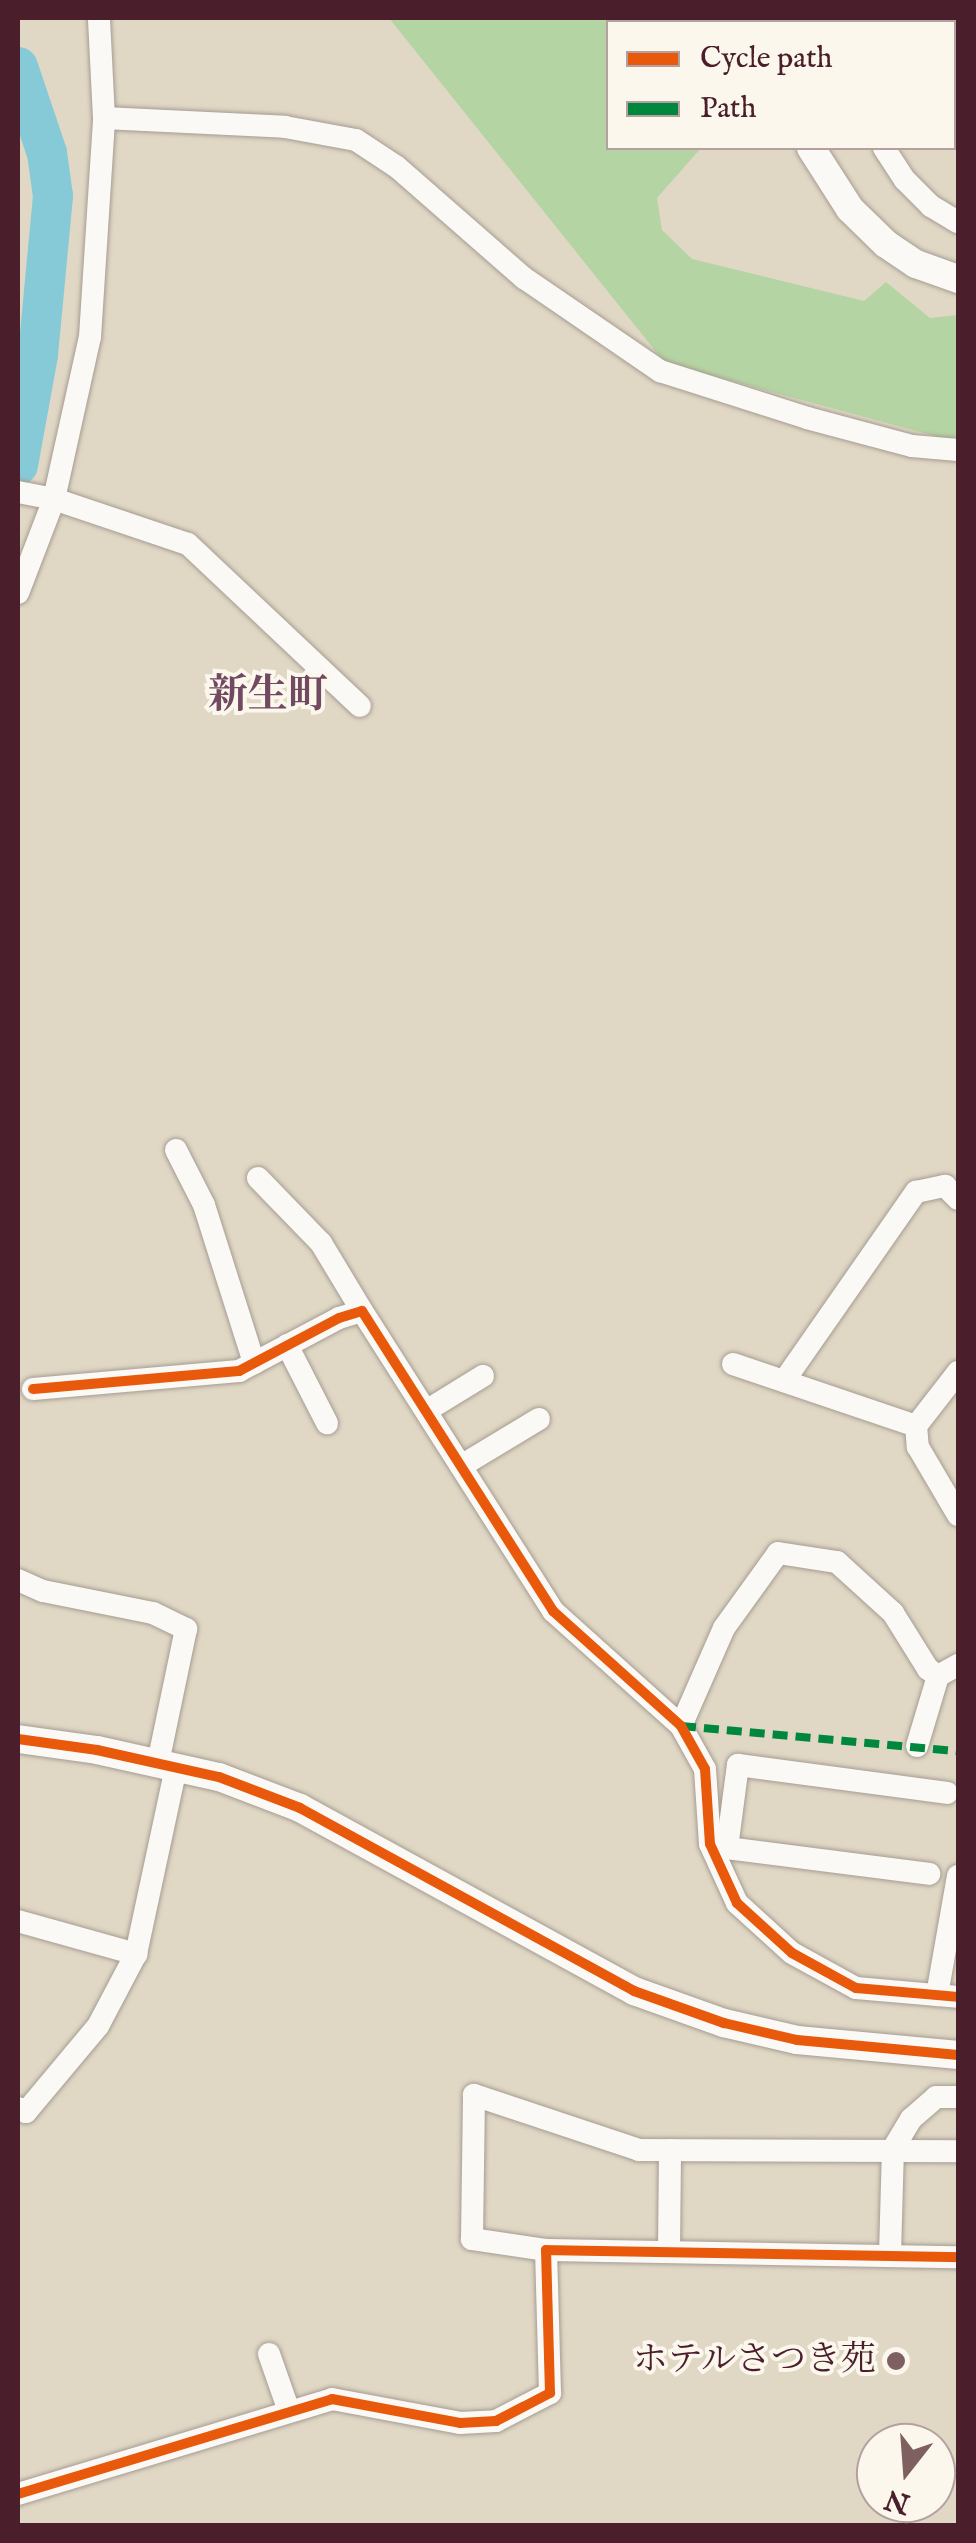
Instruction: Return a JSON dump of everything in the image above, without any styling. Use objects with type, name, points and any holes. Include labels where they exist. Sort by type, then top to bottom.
[{"type":"street","points":[[18,593],[54,499],[90,336],[104,118],[99,18]]},
{"type":"street","points":[[104,118],[285,127],[356,140],[397,167],[524,278],[660,371],[824,423],[912,446],[958,450]]},
{"type":"street","points":[[812,150],[850,209],[886,244],[916,264],[958,280]]},
{"type":"street","points":[[885,150],[905,180],[931,206],[958,222]]},
{"type":"street","points":[[18,492],[54,499],[188,544],[360,706]]},
{"type":"street","points":[[176,1150],[204,1205],[254,1363]]},
{"type":"street","points":[[258,1178],[321,1243],[553,1611],[681,1726],[705,1769],[721,1850],[737,1903],[792,1952],[856,1988],[948,1996],[958,1876]]},
{"type":"street","points":[[784,1381],[916,1192],[945,1186],[958,1200]]},
{"type":"street","points":[[33,1388],[239,1372],[362,1311]]},
{"type":"street","points":[[287,1346],[326,1423]]},
{"type":"street","points":[[733,1364],[916,1426]]},
{"type":"street","points":[[958,1372],[916,1426],[918,1447],[958,1514]]},
{"type":"street","points":[[426,1411],[483,1376]]},
{"type":"street","points":[[461,1466],[540,1419]]},
{"type":"street","points":[[681,1726],[724,1628],[778,1553],[837,1562],[893,1613],[928,1670],[948,1670],[917,1746]]},
{"type":"street","points":[[18,1580],[43,1590],[153,1614],[186,1629],[136,1954],[98,2026],[26,2112],[18,2108]]},
{"type":"street","points":[[18,1739],[219,1777],[300,1808],[634,1991],[724,2022],[797,2040],[958,2055]]},
{"type":"street","points":[[721,1850],[738,1765],[947,1794]]},
{"type":"street","points":[[721,1850],[929,1874]]},
{"type":"street","points":[[18,1921],[136,1954]]},
{"type":"street","points":[[958,2150],[640,2150],[474,2095],[472,2239],[546,2250],[958,2258]]},
{"type":"street","points":[[890,2255],[893,2148],[911,2120],[936,2097],[958,2097]]},
{"type":"street","points":[[669,2250],[670,2150]]},
{"type":"street","points":[[18,2494],[332,2399],[460,2423],[496,2421],[550,2393],[546,2250]]},
{"type":"street","points":[[268,2354],[289,2411]]},
{"type":"green space","points":[[389,18],[715,18],[606,20],[606,150],[699,150],[657,198],[662,230],[692,259],[864,301],[886,282],[930,318],[958,315],[958,436],[946,439],[665,363]]},
{"type":"waterway","points":[[18,67],[47,153],[53,196],[38,355],[18,465]]},
{"type":"marked path","points":[[681,1726],[958,1751]]},
{"type":"cycle path","points":[[33,1389],[239,1371],[339,1318],[362,1311],[553,1611],[681,1726],[705,1769],[710,1844],[737,1903],[792,1953],[856,1988],[958,1997]]},
{"type":"cycle path","points":[[18,1739],[97,1750],[219,1777],[300,1808],[634,1991],[724,2023],[797,2040],[958,2055]]},
{"type":"cycle path","points":[[18,2494],[332,2399],[460,2423],[496,2421],[550,2393],[546,2250],[958,2257]]},
{"type":"place","name":"ホテルさつき苑","points":[[896,2361]]},
{"type":"district","name":"新生町","points":[[268,697]]}]
